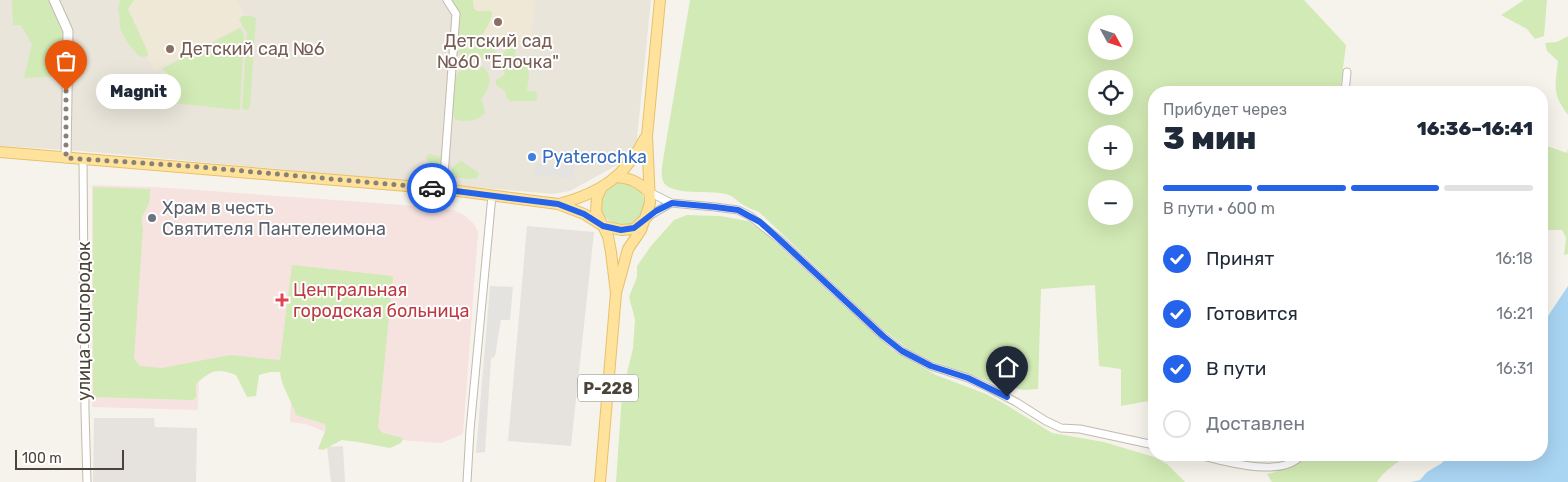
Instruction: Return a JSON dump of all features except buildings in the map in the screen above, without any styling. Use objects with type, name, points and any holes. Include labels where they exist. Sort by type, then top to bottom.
[{"type":"main road","points":[[649,192],[647,136],[660,0]]},
{"type":"main road","points":[[558,204],[587,195],[616,177],[635,157],[647,136]]},
{"type":"main road","points":[[0,152],[188,166],[492,195],[558,204],[584,214],[603,226],[626,230],[634,228],[647,217]]},
{"type":"main road","points":[[616,177],[628,178],[637,182],[649,192]]},
{"type":"main road","name":"Р-228","points":[[602,187],[597,197],[596,212],[608,236],[616,293]]},
{"type":"main road","name":"Р-228","points":[[600,482],[616,293],[628,249],[642,230],[647,217],[650,203],[649,192]]},
{"type":"street","points":[[54,0],[68,31],[66,158]]},
{"type":"street","points":[[443,189],[456,14],[447,0]]},
{"type":"street","points":[[1346,86],[1347,72]]},
{"type":"street","name":"улица Соцгородок","points":[[83,159],[87,482]]},
{"type":"street","points":[[649,192],[672,203],[738,210],[755,219],[883,336],[902,351],[924,362],[990,388],[1061,428],[1087,430],[1148,444]]},
{"type":"street","points":[[467,482],[471,418],[492,195]]},
{"type":"street","points":[[647,217],[672,203]]},
{"type":"street","points":[[1222,461],[1256,466],[1290,464],[1295,461]]},
{"type":"shaded area","points":[[0,0],[651,0],[636,148],[626,160],[570,191],[552,194],[81,151],[0,146]]},
{"type":"shaded area","name":"Детский сад №6","points":[[127,0],[237,0],[248,23],[154,71],[124,14]]},
{"type":"shaded area","name":"Детский сад №60 \"Елочка\"","points":[[456,0],[535,0],[531,42],[462,34]]},
{"type":"shaded area","points":[[535,164],[575,166],[573,179],[534,175]]},
{"type":"shaded area","name":"Центральная городская больница","points":[[92,185],[154,187],[391,204],[454,210],[464,215],[474,224],[478,232],[463,434],[441,443],[332,435],[306,424],[290,422],[292,373],[199,368],[198,410],[92,407]]},
{"type":"shaded area","points":[[527,226],[594,232],[571,446],[508,441]]},
{"type":"shaded area","points":[[490,286],[513,287],[510,320],[501,320],[495,356],[491,359],[485,452],[476,453]]},
{"type":"shaded area","points":[[94,418],[154,418],[155,427],[197,428],[196,482],[93,482]]},
{"type":"shaded area","points":[[343,446],[345,482],[331,482],[327,447]]},
{"type":"green space","points":[[12,0],[49,0],[67,44],[64,76],[24,78],[32,44],[21,25],[13,25]]},
{"type":"green space","points":[[120,0],[134,0],[128,9],[148,56],[139,56],[122,32],[118,11]]},
{"type":"green space","points":[[448,0],[473,0],[474,9],[477,11],[490,11],[492,13],[489,23],[479,40],[469,45],[455,41],[457,13]]},
{"type":"green space","points":[[690,0],[1304,0],[1346,45],[1341,86],[1148,86],[1148,401],[1121,406],[1121,369],[1099,366],[1095,285],[1041,289],[1038,389],[1024,390],[998,385],[930,360],[908,349],[875,323],[759,212],[722,193],[674,189],[667,186],[663,181],[662,175]]},
{"type":"green space","points":[[1524,0],[1547,0],[1544,36],[1535,39],[1527,29],[1501,15]]},
{"type":"green space","points":[[242,16],[256,18],[250,107],[247,110],[242,109],[247,33],[239,20]]},
{"type":"green space","points":[[240,28],[244,35],[240,110],[172,103],[172,97],[176,88],[172,78],[162,69]]},
{"type":"green space","points":[[1568,36],[1568,115],[1559,101],[1556,90],[1558,61],[1547,51],[1545,43],[1557,42]]},
{"type":"green space","points":[[486,41],[500,55],[513,44],[515,54],[528,67],[527,91],[534,91],[538,94],[536,101],[510,101],[505,91],[496,85],[496,80],[504,75],[505,72],[492,65],[491,62],[476,56],[474,62],[469,62],[466,57],[459,54],[458,50],[461,47],[467,49]]},
{"type":"green space","points":[[483,67],[489,75],[488,88],[481,100],[485,113],[479,118],[472,120],[456,120],[452,108],[455,78],[460,71],[467,69],[477,71]]},
{"type":"green space","points":[[1548,146],[1567,153],[1568,148],[1568,254],[1564,255],[1566,238],[1562,230],[1548,230]]},
{"type":"green space","points":[[429,154],[441,157],[443,168],[440,179],[430,179],[423,173],[424,168],[429,162],[426,157]]},
{"type":"green space","points":[[461,161],[479,173],[477,178],[453,177],[451,174],[452,170]]},
{"type":"green space","points":[[618,181],[626,181],[638,187],[644,203],[638,219],[626,225],[618,225],[606,219],[600,207],[600,199],[606,187]]},
{"type":"green space","points":[[93,187],[150,189],[149,203],[142,220],[134,358],[140,366],[162,368],[230,355],[280,360],[292,265],[393,276],[378,428],[383,433],[403,438],[401,443],[390,448],[342,440],[323,450],[318,449],[326,429],[325,424],[296,415],[282,383],[280,372],[259,375],[256,396],[247,397],[236,375],[218,371],[210,373],[196,384],[196,397],[193,400],[93,397]]},
{"type":"green space","points":[[687,215],[720,216],[748,221],[766,234],[892,350],[936,375],[986,394],[1052,433],[1104,442],[1148,455],[1148,461],[1161,461],[1167,464],[1185,482],[616,482],[622,394],[633,348],[635,319],[629,297],[637,277],[637,266],[651,246],[674,220]]},
{"type":"green space","points":[[1302,461],[1398,461],[1386,471],[1377,482],[1272,482],[1267,474],[1277,472]]},
{"type":"water","points":[[1568,286],[1568,482],[1411,482],[1420,480],[1427,472],[1444,461],[1548,461],[1548,316]]},
{"type":"way so far","points":[[66,91],[66,158],[188,166],[432,188]]},
{"type":"place","name":"Детский сад №60 \"Елочка\"","points":[[498,22]]},
{"type":"place","name":"Детский сад №6","points":[[170,49]]},
{"type":"place","name":"Magnit","points":[[66,91]]},
{"type":"place","name":"Pyaterochka","points":[[532,157]]},
{"type":"place","name":"Храм в честь Святителя Пантелеимона","points":[[152,218]]},
{"type":"place","name":"Центральная городская больница","points":[[282,300]]},
{"type":"route","points":[[432,188],[558,204],[574,209],[603,226],[621,230],[634,228],[656,211],[672,203],[738,210],[760,222],[883,336],[902,351],[931,366],[968,378],[1007,397]]}]
